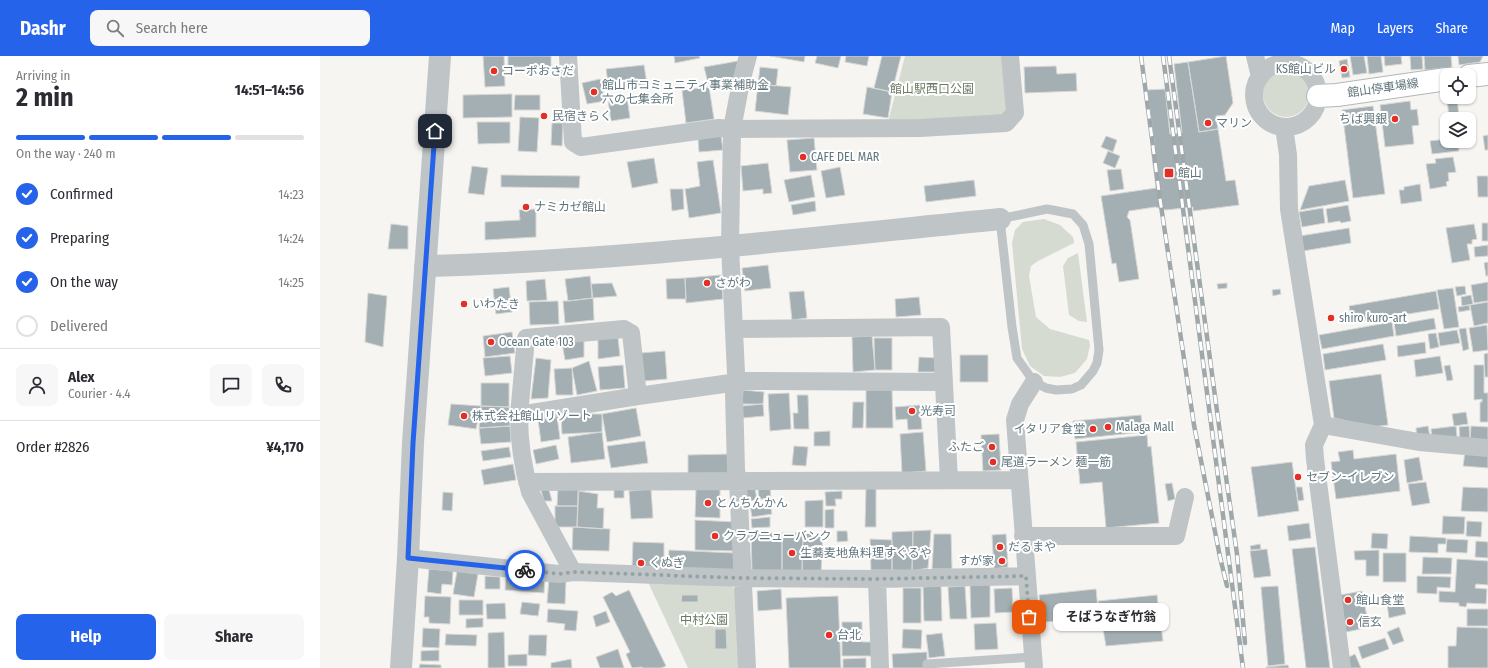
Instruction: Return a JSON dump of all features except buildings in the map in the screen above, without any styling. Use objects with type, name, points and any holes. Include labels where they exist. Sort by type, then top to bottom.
[{"type":"main road","points":[[1476,75],[1488,74]]},
{"type":"main road","name":"館山停車場線","points":[[1318,96],[1337,95],[1440,80]]},
{"type":"street","points":[[401,668],[413,443],[440,56]]},
{"type":"street","points":[[568,56],[573,142],[581,147],[719,128],[920,128],[1006,123],[1015,113],[1010,56]]},
{"type":"street","points":[[747,668],[738,481],[736,470],[734,329],[730,246],[732,129],[741,82],[748,56]]},
{"type":"street","points":[[1256,56],[1260,77]]},
{"type":"street","points":[[1309,56],[1312,75],[1317,85],[1318,96],[1316,106],[1307,118],[1299,124],[1284,126],[1274,124],[1265,119],[1256,106],[1254,91],[1260,77],[1272,66],[1288,63],[1304,68],[1312,75]]},
{"type":"street","points":[[1284,126],[1288,155],[1289,209],[1323,425],[1314,445],[1315,459],[1342,668]]},
{"type":"street","points":[[425,266],[514,263],[730,246],[1000,219]]},
{"type":"street","points":[[734,329],[941,327],[948,480]]},
{"type":"street","points":[[573,572],[530,492],[527,482],[519,428],[526,338],[624,329],[631,333],[638,396]]},
{"type":"street","points":[[519,415],[745,381],[943,382]]},
{"type":"street","points":[[1033,662],[1015,420],[1020,404],[1034,382]]},
{"type":"street","points":[[1323,425],[1419,442],[1488,448]]},
{"type":"street","points":[[527,482],[1019,480]]},
{"type":"street","points":[[1023,536],[1176,536],[1185,497]]},
{"type":"street","points":[[408,558],[559,574],[573,572],[743,578],[877,579],[1026,576]]},
{"type":"street","points":[[877,579],[880,668]]},
{"type":"lane","points":[[1047,209],[1073,214],[1083,225],[1089,244],[1099,350],[1097,363],[1081,385],[1072,389],[1056,390],[1046,388],[1034,382],[1017,358],[1000,219],[1047,209]]},
{"type":"lane","points":[[927,668],[927,664],[1033,662]]},
{"type":"green space","name":"館山駅西口公園","points":[[905,56],[1004,56],[1006,116],[888,122]]},
{"type":"green space","points":[[1282,71],[1290,71],[1299,75],[1305,81],[1309,94],[1305,107],[1299,113],[1290,117],[1282,117],[1273,113],[1267,107],[1263,98],[1263,90],[1267,81],[1273,75]]},
{"type":"green space","points":[[1044,219],[1060,225],[1073,237],[1074,243],[1031,266],[1029,276],[1036,317],[1050,329],[1089,340],[1090,345],[1087,359],[1075,373],[1060,377],[1044,376],[1030,366],[1022,349],[1012,243],[1015,230],[1023,222]]},
{"type":"green space","points":[[1078,253],[1087,322],[1079,321],[1069,315],[1063,266],[1068,258]]},
{"type":"green space","name":"中村公園","points":[[648,582],[732,586],[736,592],[741,668],[688,668]]},
{"type":"railway","points":[[1141,56],[1160,199],[1194,425],[1227,586]]},
{"type":"railway","points":[[1163,56],[1243,668]]},
{"type":"railway","points":[[1169,56],[1237,554],[1245,643]]},
{"type":"way so far","points":[[525,570],[559,574],[573,572],[743,578],[877,579],[1026,576],[1029,617]]},
{"type":"place","name":"KS館山ビル","points":[[1344,69]]},
{"type":"place","name":"コーポおさだ","points":[[494,71]]},
{"type":"place","name":"館山市コミュニティ事業補助金 六の七集会所","points":[[594,92]]},
{"type":"place","name":"民宿きらく","points":[[544,116]]},
{"type":"place","name":"ちば興銀","points":[[1395,119]]},
{"type":"place","name":"マリン","points":[[1208,123]]},
{"type":"place","name":"CAFE DEL MAR","points":[[803,157]]},
{"type":"place","name":"館山","points":[[1169,173]]},
{"type":"place","name":"ナミカゼ館山","points":[[526,207]]},
{"type":"place","name":"さがわ","points":[[707,283]]},
{"type":"place","name":"いわたき","points":[[464,304]]},
{"type":"place","name":"shiro kuro-art","points":[[1331,318]]},
{"type":"place","name":"Ocean Gate 103","points":[[491,342]]},
{"type":"place","name":"光寿司","points":[[912,411]]},
{"type":"place","name":"株式会社館山リゾート","points":[[464,416]]},
{"type":"place","name":"Malaga Mall","points":[[1108,427]]},
{"type":"place","name":"イタリア食堂","points":[[1093,429]]},
{"type":"place","name":"ふたご","points":[[992,447]]},
{"type":"place","name":"尾道ラーメン 麺一筋","points":[[993,462]]},
{"type":"place","name":"セブン-イレブン","points":[[1298,477]]},
{"type":"place","name":"とんちんかん","points":[[708,503]]},
{"type":"place","name":"クラブニューバンク","points":[[715,536]]},
{"type":"place","name":"だるまや","points":[[1000,547]]},
{"type":"place","name":"生蕎麦地魚料理すぐるや","points":[[792,553]]},
{"type":"place","name":"すが家","points":[[1002,561]]},
{"type":"place","name":"くぬぎ","points":[[641,563]]},
{"type":"place","name":"館山食堂","points":[[1348,600]]},
{"type":"place","name":"そばうなぎ竹翁","points":[[1029,617]]},
{"type":"place","name":"信玄","points":[[1350,622]]},
{"type":"place","name":"台北","points":[[829,635]]},
{"type":"route","points":[[435,131],[413,443],[408,558],[525,570]]}]
